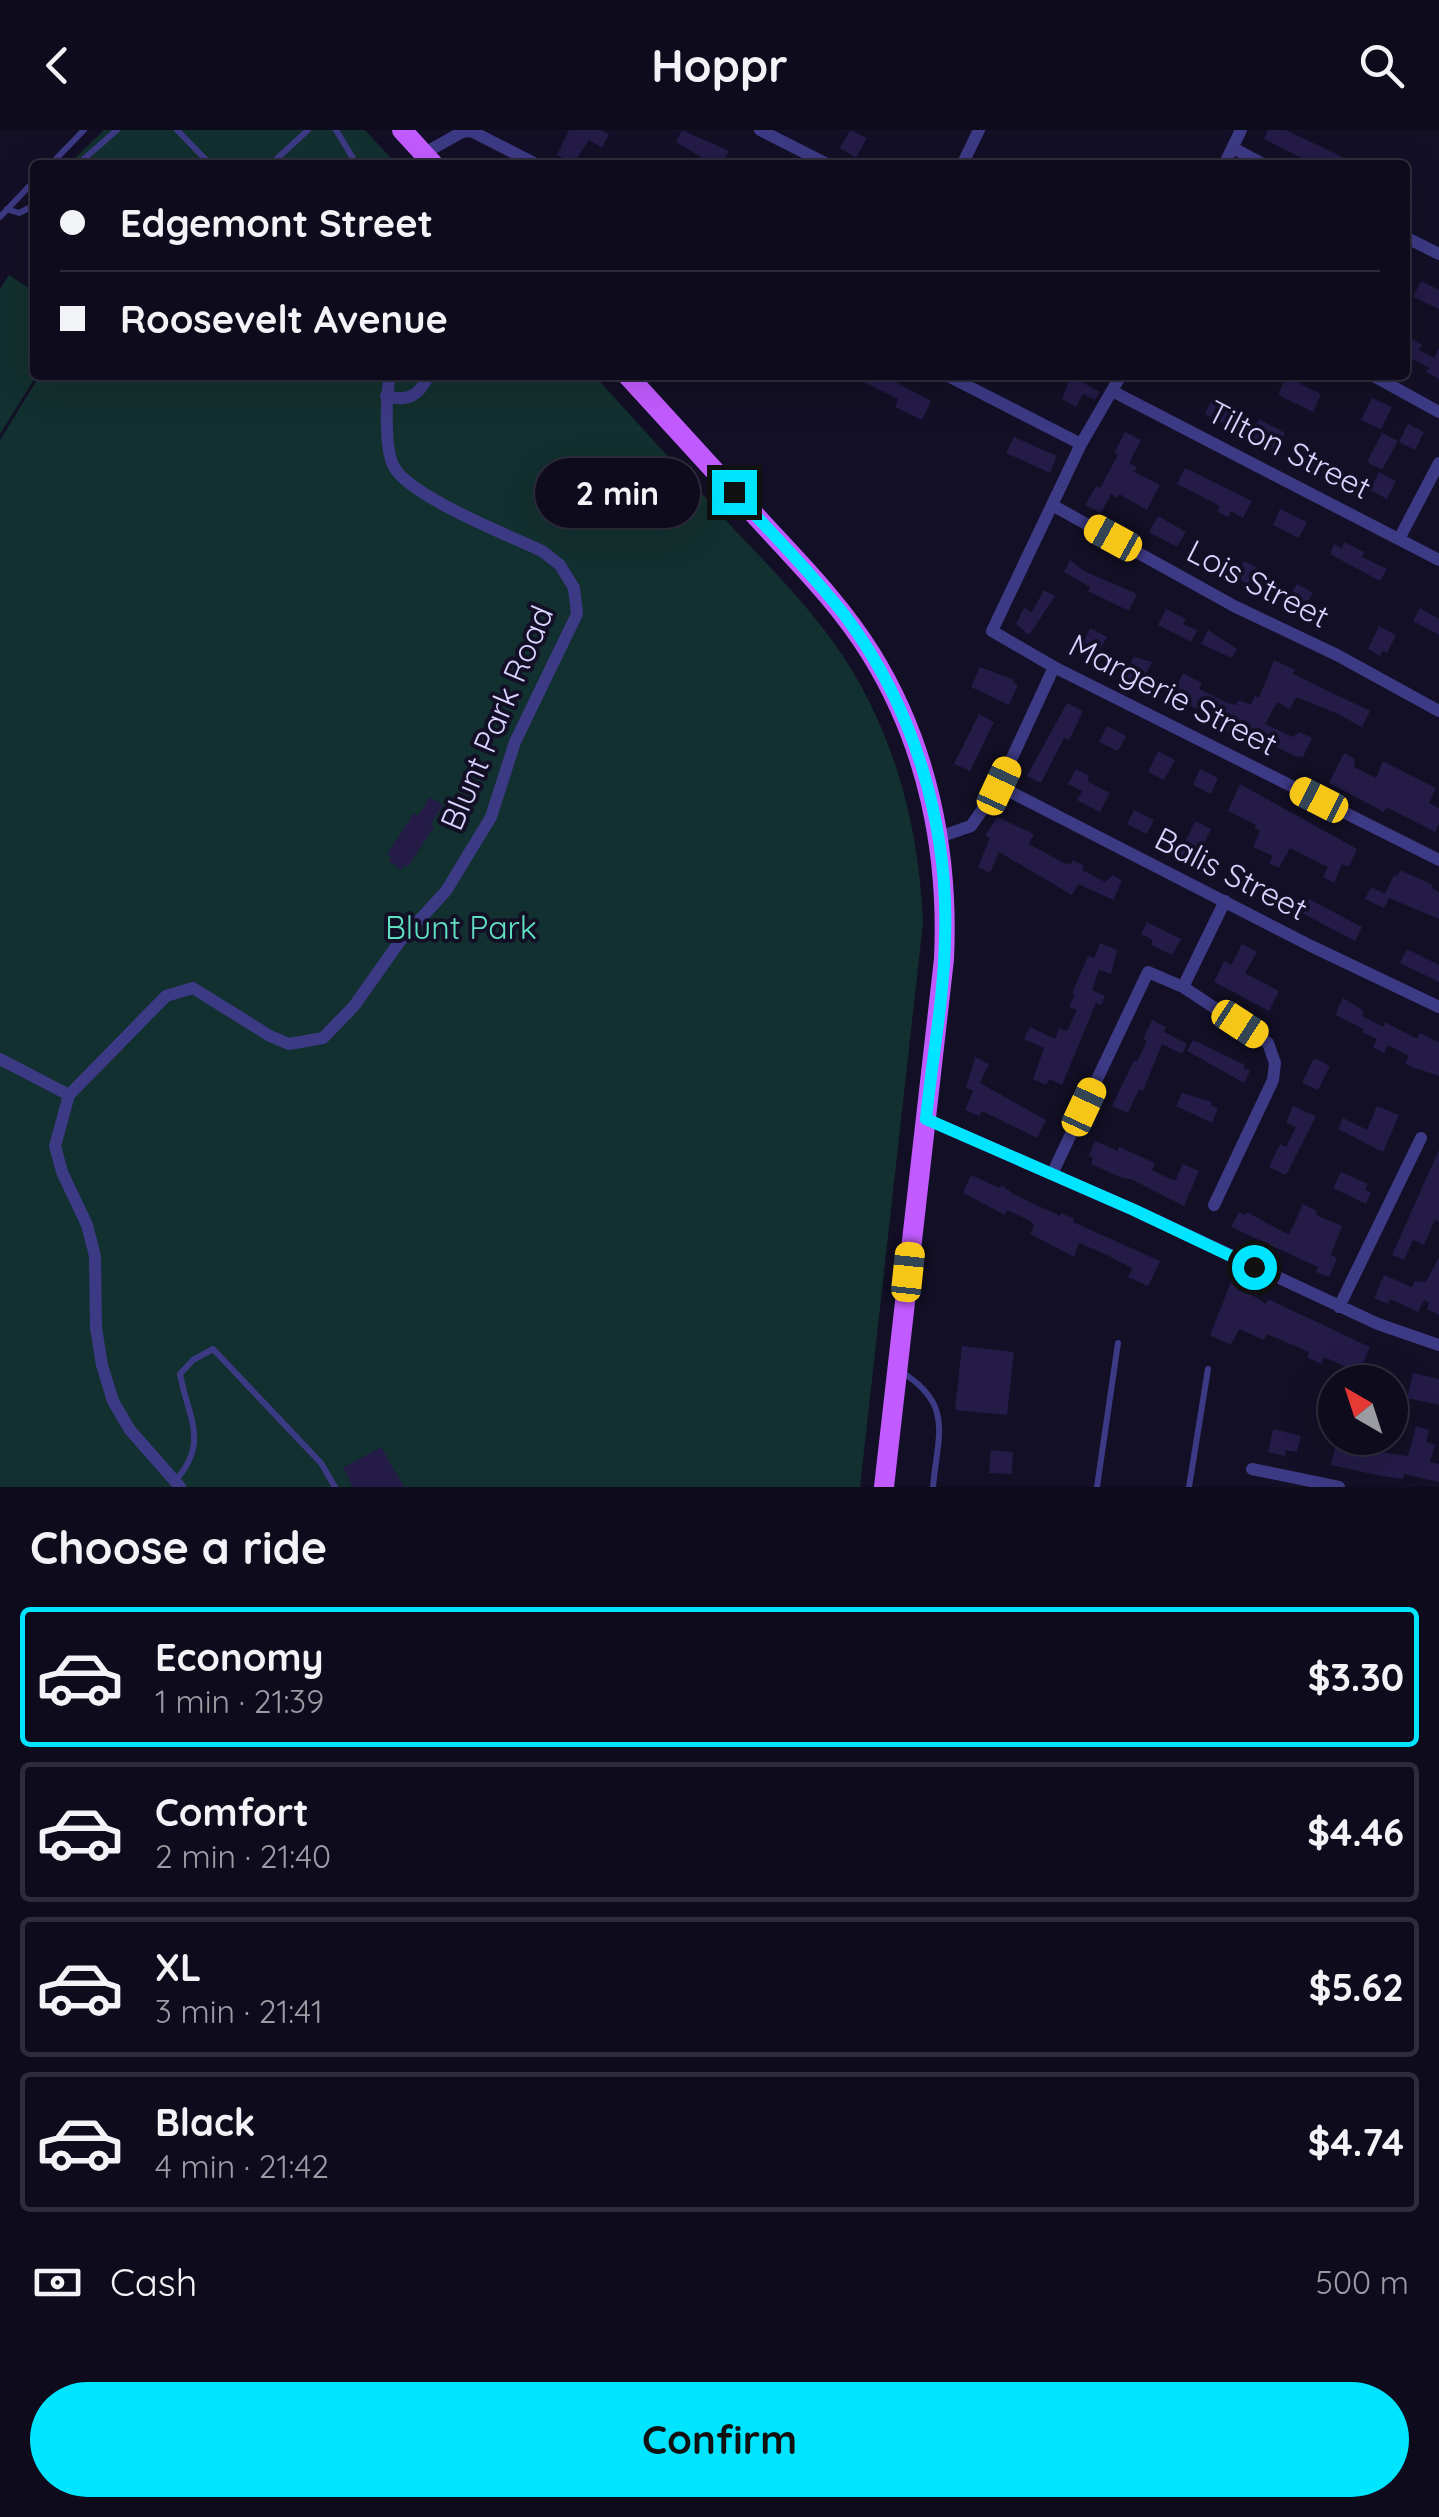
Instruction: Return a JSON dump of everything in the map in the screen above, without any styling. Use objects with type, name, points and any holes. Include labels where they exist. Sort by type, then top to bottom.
[{"type":"main road","points":[[402,130],[429,159]]},
{"type":"main road","points":[[632,380],[811,576],[859,636],[882,672],[928,786],[945,892],[944,959],[884,1487]]},
{"type":"street","points":[[429,159],[462,132],[471,130],[528,160]]},
{"type":"street","points":[[760,130],[820,160]]},
{"type":"street","points":[[964,160],[979,130]]},
{"type":"street","points":[[1227,160],[1242,130]]},
{"type":"street","points":[[1233,148],[1255,160]]},
{"type":"street","points":[[1410,240],[1439,254]]},
{"type":"street","name":"Blunt Park Road","points":[[178,1484],[130,1430],[113,1400],[102,1365],[96,1328],[95,1256],[55,1146],[69,1095],[166,996],[193,988],[289,1044],[324,1038],[354,1006],[400,941],[446,891],[491,818],[515,742],[577,614],[574,588],[560,566],[542,551],[409,486],[392,465],[386,396],[389,380]]},
{"type":"street","points":[[386,396],[401,400],[413,396],[425,380]]},
{"type":"street","points":[[956,380],[1081,444]]},
{"type":"street","points":[[1052,505],[1081,444],[1119,380]]},
{"type":"street","points":[[1381,380],[1439,412]]},
{"type":"street","name":"Tilton Street","points":[[1114,392],[1439,560]]},
{"type":"street","points":[[1400,537],[1439,464]]},
{"type":"street","name":"Margerie Street","points":[[1052,505],[992,632],[1439,860]]},
{"type":"street","name":"Lois Street","points":[[1052,505],[1234,606],[1337,655],[1439,711]]},
{"type":"street","points":[[939,837],[971,826],[999,786],[1054,666]]},
{"type":"street","name":"Balis Street","points":[[999,786],[1439,1007]]},
{"type":"street","points":[[1183,987],[1224,901]]},
{"type":"street","points":[[1052,1174],[1148,972],[1183,987],[1268,1043],[1275,1063],[1273,1080],[1214,1205]]},
{"type":"street","points":[[0,1059],[69,1095]]},
{"type":"street","points":[[926,1119],[1339,1307],[1420,1341],[1439,1345]]},
{"type":"street","points":[[1339,1307],[1422,1138]]},
{"type":"street","points":[[1252,1469],[1339,1487]]},
{"type":"lane","points":[[55,160],[84,130]]},
{"type":"lane","points":[[83,160],[117,130]]},
{"type":"lane","points":[[177,130],[206,160]]},
{"type":"lane","points":[[275,160],[308,130]]},
{"type":"lane","points":[[336,130],[354,160]]},
{"type":"lane","points":[[0,217],[30,185]]},
{"type":"lane","points":[[8,209],[25,212],[30,208]]},
{"type":"lane","points":[[1097,1487],[1118,1343]]},
{"type":"lane","points":[[178,1484],[196,1450],[180,1374],[192,1360],[213,1349],[321,1463],[335,1487]]},
{"type":"lane","points":[[1189,1487],[1208,1369]]},
{"type":"lane","points":[[897,1370],[923,1385],[940,1414],[932,1487]]},
{"type":"green space","points":[[104,130],[365,130],[392,160],[73,160]]},
{"type":"green space","points":[[9,275],[30,289],[30,380],[34,380],[0,434],[0,289]]},
{"type":"green space","name":"Blunt Park","points":[[37,380],[599,380],[810,613],[855,675],[887,742],[909,812],[923,923],[860,1487],[0,1487],[0,440]]},
{"type":"building","points":[[569,130],[601,130],[609,134],[602,148],[589,140],[576,160],[557,155]]},
{"type":"building","points":[[682,130],[729,151],[724,160],[706,160],[676,142]]},
{"type":"building","points":[[850,130],[867,138],[856,158],[840,148]]},
{"type":"building","points":[[1268,130],[1286,130],[1349,160],[1306,160],[1264,139]]},
{"type":"building","points":[[1421,281],[1439,290],[1439,309],[1413,297]]},
{"type":"building","points":[[1410,338],[1422,345],[1419,350],[1434,358],[1439,348],[1439,379],[1426,372],[1429,368],[1410,358]]},
{"type":"building","points":[[860,380],[892,380],[931,401],[922,420],[895,407],[898,399]]},
{"type":"building","points":[[1069,380],[1078,380],[1100,392],[1095,400],[1083,394],[1076,407],[1062,399]]},
{"type":"building","points":[[1285,380],[1302,380],[1300,384],[1321,394],[1313,412],[1278,395]]},
{"type":"building","points":[[1213,397],[1239,410],[1230,427],[1205,414]]},
{"type":"building","points":[[1372,398],[1392,407],[1381,429],[1361,420]]},
{"type":"building","points":[[1259,419],[1285,433],[1276,450],[1250,437]]},
{"type":"building","points":[[1408,424],[1424,432],[1415,450],[1399,442]]},
{"type":"building","points":[[1125,432],[1141,440],[1129,463],[1137,467],[1134,472],[1160,485],[1147,510],[1119,494],[1117,498],[1111,494],[1101,513],[1085,505],[1096,486],[1100,488]]},
{"type":"building","points":[[1382,433],[1398,441],[1382,470],[1367,462]]},
{"type":"building","points":[[1014,437],[1057,456],[1050,473],[1006,453]]},
{"type":"building","points":[[1185,468],[1252,501],[1243,518],[1231,511],[1228,517],[1217,511],[1220,506],[1177,484]]},
{"type":"building","points":[[1379,472],[1396,481],[1387,499],[1370,490]]},
{"type":"building","points":[[1280,509],[1307,522],[1299,538],[1273,525]]},
{"type":"building","points":[[1158,516],[1186,532],[1177,547],[1149,532]]},
{"type":"building","points":[[1344,542],[1364,552],[1362,557],[1387,569],[1380,581],[1330,554],[1334,544],[1342,548]]},
{"type":"building","points":[[1070,560],[1084,571],[1137,594],[1129,611],[1088,591],[1090,587],[1064,572]]},
{"type":"building","points":[[1244,561],[1270,574],[1262,591],[1236,578]]},
{"type":"building","points":[[1297,584],[1313,593],[1304,608],[1288,600]]},
{"type":"building","points":[[1044,590],[1055,596],[1029,635],[1016,624],[1024,608],[1032,612]]},
{"type":"building","points":[[1420,608],[1439,619],[1439,635],[1413,621]]},
{"type":"building","points":[[1166,609],[1197,630],[1191,642],[1158,625]]},
{"type":"building","points":[[1379,626],[1396,635],[1387,653],[1383,651],[1380,656],[1368,649]]},
{"type":"building","points":[[1090,628],[1107,637],[1093,661],[1079,653]]},
{"type":"building","points":[[1208,630],[1237,649],[1232,658],[1201,644]]},
{"type":"building","points":[[1134,657],[1152,662],[1139,687],[1123,678]]},
{"type":"building","points":[[1274,660],[1295,670],[1293,674],[1370,711],[1362,727],[1296,697],[1290,709],[1277,702],[1265,724],[1293,737],[1300,732],[1312,738],[1303,757],[1295,756],[1258,738],[1254,746],[1218,728],[1220,719],[1175,699],[1178,695],[1173,692],[1183,673],[1202,683],[1199,689],[1228,703],[1236,705],[1239,700],[1251,705],[1255,696],[1259,698]]},
{"type":"building","points":[[980,667],[1018,685],[1009,705],[971,687]]},
{"type":"building","points":[[1067,703],[1083,711],[1041,783],[1027,776]]},
{"type":"building","points":[[979,714],[994,722],[970,771],[954,764]]},
{"type":"building","points":[[1107,726],[1126,736],[1118,751],[1099,742]]},
{"type":"building","points":[[1158,751],[1175,760],[1164,780],[1148,772]]},
{"type":"building","points":[[1344,753],[1355,759],[1354,767],[1376,778],[1383,761],[1436,788],[1429,803],[1439,808],[1435,832],[1386,807],[1384,812],[1329,783]]},
{"type":"building","points":[[1076,769],[1089,776],[1087,781],[1110,793],[1100,812],[1077,800],[1082,791],[1068,784]]},
{"type":"building","points":[[1200,769],[1218,778],[1211,794],[1193,785]]},
{"type":"building","points":[[1240,784],[1357,849],[1349,867],[1342,864],[1334,883],[1323,877],[1328,867],[1290,848],[1279,868],[1269,863],[1273,856],[1253,847],[1260,831],[1254,828],[1256,825],[1228,811]]},
{"type":"building","points":[[430,797],[443,805],[431,824],[434,827],[408,867],[405,865],[401,870],[389,861],[391,857],[387,854],[414,813],[418,816]]},
{"type":"building","points":[[1134,810],[1154,820],[1147,834],[1127,824]]},
{"type":"building","points":[[997,817],[1034,834],[1029,844],[1064,863],[1071,864],[1073,860],[1084,866],[1082,870],[1105,882],[1113,875],[1122,881],[1113,900],[1078,884],[1072,895],[999,852],[990,873],[978,867],[990,838],[985,836]]},
{"type":"building","points":[[1195,821],[1211,829],[1194,864],[1178,856]]},
{"type":"building","points":[[1400,870],[1433,885],[1439,892],[1439,919],[1389,898],[1384,908],[1365,899],[1371,887],[1385,894]]},
{"type":"building","points":[[1307,898],[1362,927],[1355,941],[1300,912]]},
{"type":"building","points":[[1147,922],[1181,939],[1172,955],[1151,945],[1153,940],[1141,934]]},
{"type":"building","points":[[1100,943],[1117,950],[1111,974],[1099,970],[1092,990],[1105,996],[1101,1005],[1096,1003],[1062,1085],[1049,1079],[1046,1085],[1033,1079],[1044,1048],[1024,1039],[1030,1027],[1055,1039],[1059,1028],[1067,1031],[1077,1010],[1069,1007],[1075,994],[1072,993],[1088,956],[1094,958]]},
{"type":"building","points":[[1242,944],[1257,952],[1245,973],[1279,991],[1269,1011],[1214,982],[1224,961],[1231,965]]},
{"type":"building","points":[[1407,949],[1439,965],[1439,982],[1400,963]]},
{"type":"building","points":[[1343,998],[1364,1011],[1362,1016],[1383,1027],[1385,1022],[1417,1039],[1420,1033],[1439,1042],[1439,1076],[1405,1063],[1409,1056],[1388,1045],[1384,1053],[1373,1047],[1377,1039],[1335,1015]]},
{"type":"building","points":[[1152,1020],[1166,1027],[1164,1032],[1187,1044],[1182,1054],[1162,1044],[1143,1091],[1139,1089],[1128,1113],[1112,1106],[1147,1041],[1143,1039]]},
{"type":"building","points":[[1193,1040],[1245,1065],[1243,1068],[1250,1071],[1244,1083],[1187,1051]]},
{"type":"building","points":[[975,1057],[989,1064],[980,1083],[1046,1120],[1037,1138],[982,1111],[979,1116],[965,1110],[973,1091],[966,1088]]},
{"type":"building","points":[[1314,1058],[1330,1066],[1318,1090],[1302,1083]]},
{"type":"building","points":[[1182,1093],[1212,1102],[1210,1105],[1218,1108],[1212,1123],[1176,1106]]},
{"type":"building","points":[[1293,1106],[1316,1116],[1286,1175],[1269,1167],[1280,1144],[1286,1147],[1296,1127],[1286,1123]]},
{"type":"building","points":[[1377,1106],[1399,1115],[1383,1152],[1338,1129],[1343,1118],[1367,1130]]},
{"type":"building","points":[[1095,1141],[1155,1163],[1152,1170],[1175,1181],[1183,1164],[1199,1171],[1184,1206],[1091,1164],[1093,1158],[1089,1156]]},
{"type":"building","points":[[1439,1150],[1439,1222],[1435,1220],[1424,1245],[1413,1240],[1404,1260],[1392,1255]]},
{"type":"building","points":[[1341,1172],[1368,1184],[1365,1190],[1371,1192],[1366,1204],[1333,1188]]},
{"type":"building","points":[[971,1175],[1000,1188],[1001,1185],[1160,1261],[1148,1286],[1128,1277],[1132,1268],[1105,1254],[1079,1243],[1074,1257],[1030,1234],[1034,1225],[1030,1221],[1007,1210],[1005,1215],[963,1193]]},
{"type":"building","points":[[1303,1204],[1318,1216],[1342,1226],[1331,1255],[1337,1258],[1329,1277],[1316,1272],[1318,1267],[1231,1227],[1239,1212],[1247,1212],[1289,1235]]},
{"type":"building","points":[[1439,1257],[1439,1315],[1427,1309],[1429,1302],[1424,1300],[1418,1312],[1390,1299],[1388,1304],[1374,1298],[1384,1275],[1412,1287],[1415,1281],[1426,1282]]},
{"type":"building","points":[[1231,1282],[1266,1304],[1268,1299],[1370,1347],[1362,1365],[1342,1365],[1324,1357],[1321,1364],[1307,1357],[1309,1352],[1267,1334],[1264,1340],[1239,1329],[1231,1345],[1210,1335]]},
{"type":"building","points":[[962,1346],[1014,1352],[1007,1415],[955,1410]]},
{"type":"building","points":[[1413,1373],[1439,1379],[1439,1405],[1408,1398]]},
{"type":"building","points":[[1416,1426],[1429,1430],[1426,1442],[1435,1445],[1430,1462],[1439,1464],[1439,1482],[1404,1474],[1403,1479],[1381,1476],[1331,1465],[1333,1455],[1408,1456]]},
{"type":"building","points":[[1273,1429],[1301,1436],[1297,1452],[1286,1450],[1285,1456],[1268,1452]]},
{"type":"building","points":[[381,1447],[404,1487],[353,1487],[343,1468]]},
{"type":"building","points":[[991,1450],[1013,1452],[1012,1474],[989,1473]]},
{"type":"route","points":[[734,492],[835,604],[871,654],[902,716],[928,786],[943,865],[946,914],[926,1119],[1254,1267]]}]
